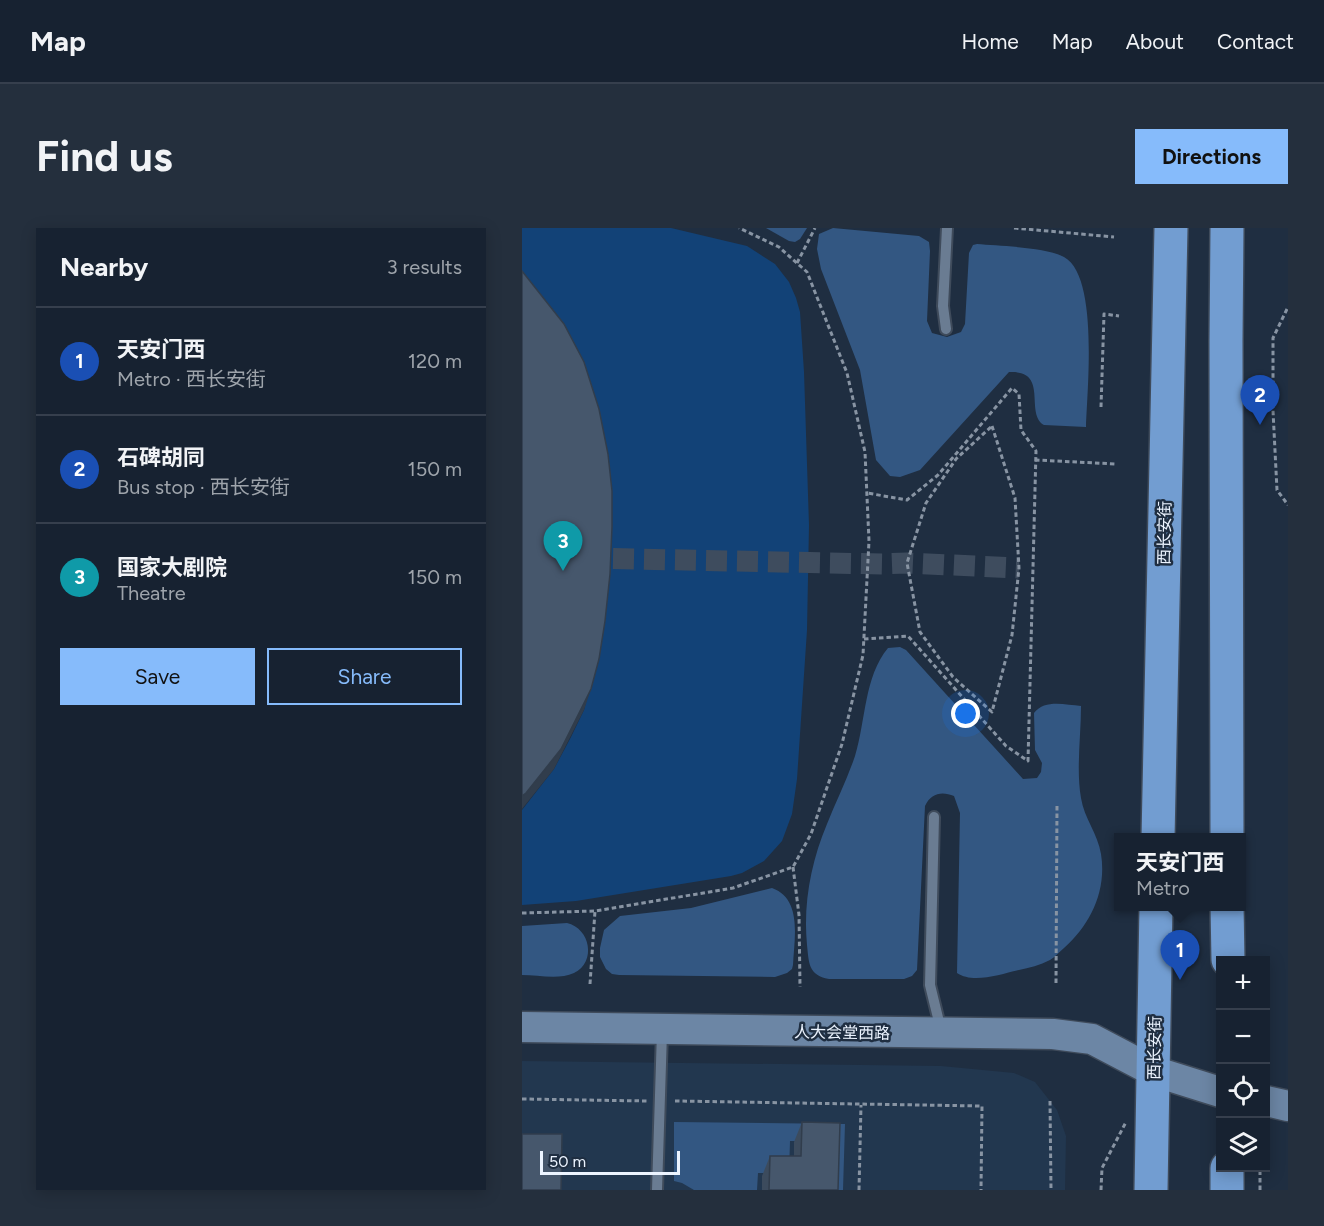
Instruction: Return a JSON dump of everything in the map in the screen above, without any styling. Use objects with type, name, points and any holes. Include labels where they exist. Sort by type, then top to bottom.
[{"type":"highway","name":"西长安街","points":[[1158,833],[1171,228]]},
{"type":"highway","points":[[1227,228],[1227,833]]},
{"type":"highway","name":"西长安街","points":[[1150,1190],[1156,911]]},
{"type":"highway","points":[[1227,911],[1227,956]]},
{"type":"highway","points":[[1227,1172],[1227,1190]]},
{"type":"street","name":"人大会堂西路","points":[[522,1027],[1053,1034],[1092,1039],[1153,1071],[1216,1090]]},
{"type":"street","points":[[1270,1102],[1288,1106]]},
{"type":"lane","points":[[946,329],[943,306],[947,228]]},
{"type":"lane","points":[[934,817],[930,985],[942,1033]]},
{"type":"lane","points":[[657,1190],[662,1029]]},
{"type":"path","points":[[739,228],[779,247],[807,272],[847,373],[865,452],[869,541],[863,655],[842,744],[811,834],[792,867],[799,915],[800,987]]},
{"type":"path","points":[[797,263],[815,228]]},
{"type":"path","points":[[1014,228],[1114,237]]},
{"type":"path","points":[[1287,309],[1273,338],[1273,411],[1276,490],[1288,505]]},
{"type":"path","points":[[1101,407],[1104,314],[1119,316]]},
{"type":"path","points":[[864,639],[908,636],[1006,746],[1029,761],[1036,451],[1021,430],[1019,394],[1012,388],[939,474],[907,500],[867,493]]},
{"type":"path","points":[[992,426],[1015,498],[1019,568],[1012,635],[992,712],[953,677],[920,632],[907,563],[926,503],[956,459],[992,426]]},
{"type":"path","points":[[1035,460],[1116,464]]},
{"type":"path","points":[[1056,983],[1057,804]]},
{"type":"path","points":[[522,914],[595,911],[733,888],[792,867]]},
{"type":"path","points":[[590,984],[595,911]]},
{"type":"path","points":[[522,1099],[982,1106],[981,1190]]},
{"type":"path","points":[[1050,1101],[1051,1190]]},
{"type":"path","points":[[859,1190],[861,1104]]},
{"type":"path","points":[[1101,1190],[1102,1167],[1127,1119]]},
{"type":"path","points":[[1260,1172],[1260,1190]]},
{"type":"shaded area","points":[[522,228],[671,228],[747,246],[775,264],[789,282],[796,298],[800,312],[804,372],[809,525],[807,630],[797,779],[792,814],[782,841],[764,861],[742,873],[576,901],[522,905],[522,810],[554,769],[584,710],[592,679],[522,299]]},
{"type":"shaded area","points":[[766,228],[807,228],[800,239],[795,242]]},
{"type":"shaded area","points":[[833,228],[919,236],[929,242],[927,321],[932,333],[947,337],[961,332],[965,324],[969,253],[973,245],[1035,249],[1064,257],[1075,268],[1087,309],[1089,362],[1086,427],[1044,425],[1038,419],[1033,385],[1029,378],[1021,373],[1009,372],[920,470],[900,477],[890,476],[876,460],[860,370],[821,269],[817,249],[819,234]]},
{"type":"shaded area","points":[[900,647],[906,650],[1023,779],[1037,778],[1041,772],[1042,763],[1035,750],[1034,713],[1049,704],[1081,706],[1080,787],[1085,812],[1101,854],[1101,881],[1099,894],[1082,929],[1050,960],[1031,967],[987,977],[971,978],[957,973],[960,813],[954,796],[941,794],[930,798],[925,806],[917,970],[912,976],[904,979],[829,979],[817,975],[811,967],[808,957],[806,914],[817,853],[855,756],[874,672],[888,648]]},
{"type":"shaded area","points":[[772,888],[782,893],[793,911],[795,933],[793,965],[787,973],[775,977],[619,975],[612,974],[606,969],[600,957],[604,930],[620,916],[691,908]]},
{"type":"shaded area","points":[[567,923],[581,931],[588,946],[586,961],[581,968],[574,973],[562,976],[522,975],[522,926]]},
{"type":"shaded area","points":[[522,1061],[941,1066],[1014,1073],[1035,1082],[1057,1110],[1066,1136],[1065,1190],[522,1190]]},
{"type":"shaded area","points":[[674,1122],[845,1124],[843,1190],[835,1190],[835,1141],[790,1141],[789,1173],[758,1173],[757,1190],[694,1190],[674,1181]]},
{"type":"building","points":[[522,271],[564,324],[584,362],[599,409],[608,454],[612,491],[612,527],[605,621],[591,689],[561,749],[522,796]]},
{"type":"building","points":[[802,1122],[840,1123],[838,1190],[769,1190],[770,1156],[801,1156]]},
{"type":"building","points":[[522,1134],[562,1134],[561,1190],[522,1190]]},
{"type":"tunnel","points":[[582,558],[907,563],[1019,568]]},
{"type":"place","name":"石碑胡同","points":[[1260,425]]},
{"type":"place","name":"国家大剧院","points":[[563,571]]},
{"type":"place","name":"天安门西","points":[[1180,980]]}]
